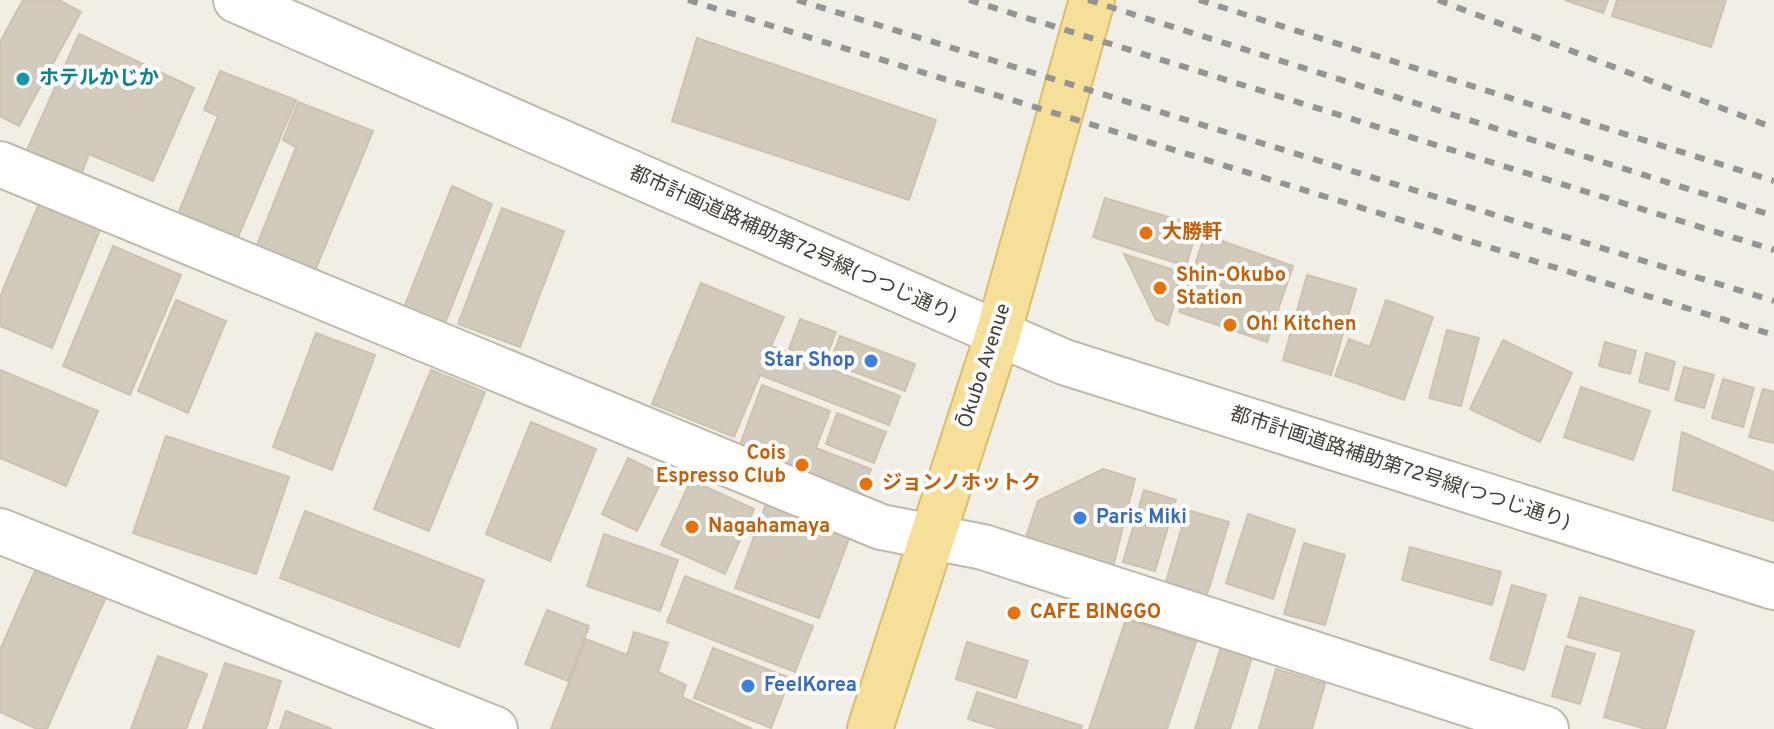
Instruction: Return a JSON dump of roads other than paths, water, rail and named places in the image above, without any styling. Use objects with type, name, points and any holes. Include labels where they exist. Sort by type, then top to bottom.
[{"type":"main road","name":"Ōkubo Avenue","points":[[870,729],[930,536],[998,334],[1092,0]]},
{"type":"street","name":"都市計画道路補助第72号線(つつじ通り)","points":[[236,0],[1064,362],[1774,587]]},
{"type":"street","points":[[0,164],[881,527],[983,547],[1546,729]]},
{"type":"street","points":[[0,531],[495,729]]},
{"type":"railway","points":[[688,0],[1774,335]]},
{"type":"railway","points":[[797,0],[1774,301]]},
{"type":"railway","points":[[969,0],[1774,250]]},
{"type":"railway","points":[[1088,0],[1774,216]]},
{"type":"railway","points":[[1199,0],[1774,181]]},
{"type":"railway","points":[[1438,0],[1774,128]]},
{"type":"place","name":"ホテルかじか","points":[[23,79]]},
{"type":"place","name":"大勝軒","points":[[1146,233]]},
{"type":"place","name":"Shin-Okubo Station","points":[[1160,288]]},
{"type":"place","name":"Oh! Kitchen","points":[[1230,325]]},
{"type":"place","name":"Star Shop","points":[[871,361]]},
{"type":"place","name":"Cois Espresso Club","points":[[802,465]]},
{"type":"place","name":"ジョンノホットク","points":[[866,484]]},
{"type":"place","name":"Paris Miki","points":[[1080,518]]},
{"type":"place","name":"Nagahamaya","points":[[692,527]]},
{"type":"place","name":"CAFE BINGGO","points":[[1014,613]]},
{"type":"place","name":"FeelKorea","points":[[748,686]]}]
